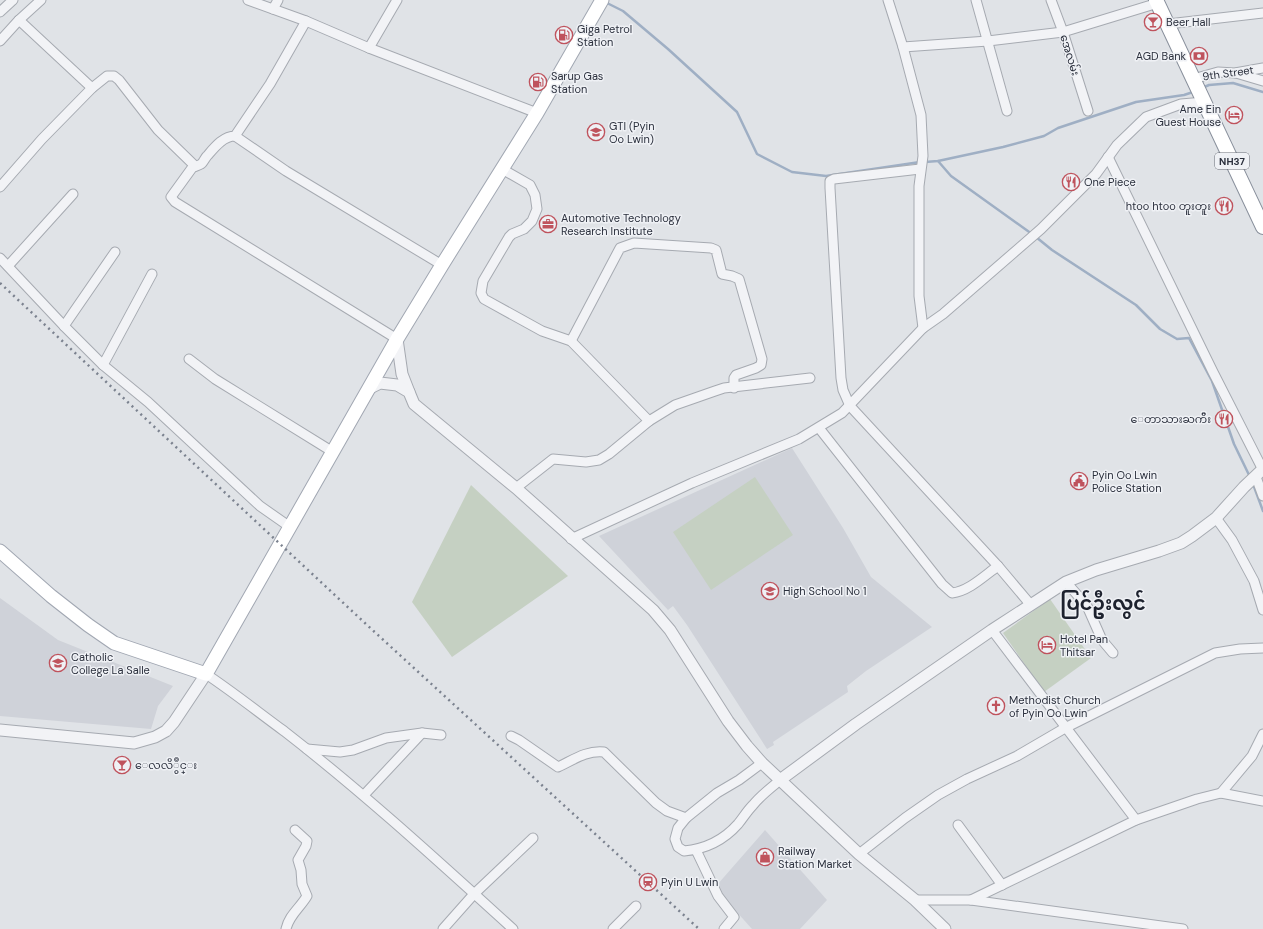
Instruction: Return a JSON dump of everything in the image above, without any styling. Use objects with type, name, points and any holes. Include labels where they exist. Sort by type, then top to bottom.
[{"type":"highway","name":"NH37","points":[[1157,2],[1263,227]]},
{"type":"main road","points":[[0,551],[51,596],[88,625],[114,642],[206,674],[281,545],[397,339],[537,113],[601,2]]},
{"type":"street","points":[[0,12],[13,0]]},
{"type":"street","points":[[0,41],[19,20],[41,0]]},
{"type":"street","points":[[248,0],[306,21],[369,48],[537,113]]},
{"type":"street","points":[[273,9],[278,0]]},
{"type":"street","points":[[369,48],[397,0]]},
{"type":"street","points":[[888,0],[903,47],[921,116],[923,156],[918,186],[919,296],[923,328]]},
{"type":"street","points":[[976,0],[1007,111]]},
{"type":"street","name":"အေလမ်း","points":[[1051,0],[1063,32],[1088,111]]},
{"type":"street","points":[[903,47],[988,41],[1063,32],[1157,2]]},
{"type":"street","points":[[1168,24],[1263,13]]},
{"type":"street","points":[[19,20],[92,88]]},
{"type":"street","points":[[235,136],[270,84],[306,21]]},
{"type":"street","name":"9th Street","points":[[571,539],[692,483],[799,439],[842,413],[923,328],[943,314],[1033,236],[1096,174],[1117,144],[1146,117],[1181,104],[1218,72],[1235,73],[1263,68]]},
{"type":"street","points":[[1235,73],[1263,81]]},
{"type":"street","points":[[0,187],[42,139],[92,88],[107,76],[114,76],[119,80],[158,130],[195,166]]},
{"type":"street","points":[[442,265],[286,171],[235,136],[230,136],[224,139],[213,149],[201,164],[195,166],[171,197],[175,202],[397,339],[402,374],[414,404],[516,488],[571,539],[653,610],[670,630],[728,721],[762,763],[859,854],[915,900],[945,929]]},
{"type":"street","points":[[1108,157],[1213,372],[1263,496]]},
{"type":"street","points":[[920,168],[834,179],[830,181],[841,378],[843,390],[850,406],[998,566],[1030,604]]},
{"type":"street","points":[[502,169],[530,185],[535,195],[537,209],[532,221],[524,229],[512,234],[509,237],[483,281],[481,293],[484,299],[542,331],[571,341],[650,421]]},
{"type":"street","points":[[8,266],[73,194]]},
{"type":"street","points":[[571,341],[620,248],[634,243],[711,248],[716,250],[722,274],[739,279],[762,359],[761,365],[736,375],[734,378],[734,388]]},
{"type":"street","points":[[64,326],[116,252]]},
{"type":"street","points":[[0,258],[103,365],[148,402],[260,506],[290,527]]},
{"type":"street","points":[[103,365],[152,274]]},
{"type":"street","points":[[189,359],[215,379],[333,452]]},
{"type":"street","points":[[516,488],[553,459],[586,462],[599,460],[609,454],[650,421],[675,405],[715,391],[810,378]]},
{"type":"street","points":[[368,389],[380,384],[397,385],[409,392]]},
{"type":"street","points":[[819,428],[942,584],[952,593],[960,592],[969,587],[998,566]]},
{"type":"street","points":[[762,763],[739,780],[717,793],[686,818],[678,828],[675,839],[678,847],[684,852],[696,850],[708,847],[721,839],[737,825],[754,804],[780,780],[856,724],[1030,604],[1066,582],[1096,570],[1160,551],[1181,542],[1216,518],[1256,476]]},
{"type":"street","points":[[1216,518],[1232,540],[1254,580],[1263,610]]},
{"type":"street","points":[[1066,582],[1087,606],[1102,640],[1113,653]]},
{"type":"street","points":[[992,630],[1136,820]]},
{"type":"street","points":[[859,854],[904,818],[938,795],[967,779],[1017,756],[1065,728],[1215,653],[1240,649],[1263,648]]},
{"type":"street","points":[[0,730],[134,743],[155,737],[166,731],[174,722],[206,674],[225,686],[364,795],[513,929]]},
{"type":"street","points":[[307,749],[340,752],[353,750],[386,738],[422,734],[441,735]]},
{"type":"street","points":[[364,795],[422,734]]},
{"type":"street","points":[[1221,793],[1252,756],[1263,734]]},
{"type":"street","points":[[511,736],[558,766],[586,753],[595,751],[604,752],[656,803],[667,811],[686,818]]},
{"type":"street","points":[[971,900],[1136,820],[1197,798],[1221,793],[1263,801]]},
{"type":"street","points":[[958,825],[1002,885]]},
{"type":"street","points":[[286,929],[287,922],[307,896],[302,884],[301,870],[298,860],[306,846],[307,841],[295,830]]},
{"type":"street","points":[[443,929],[474,894],[533,838]]},
{"type":"street","points":[[696,850],[718,896],[734,917],[724,929]]},
{"type":"street","points":[[915,900],[971,900],[1183,929]]},
{"type":"street","points":[[613,929],[636,906]]},
{"type":"shaded area","name":"High School No 1","points":[[792,448],[843,528],[871,577],[932,627],[866,671],[847,686],[848,692],[773,742],[774,745],[767,749],[687,625],[673,606],[668,610],[599,536]]},
{"type":"shaded area","name":"Catholic College La Salle","points":[[0,598],[58,640],[173,686],[158,706],[151,729],[0,716]]},
{"type":"shaded area","name":"Railway Station Market","points":[[765,830],[827,900],[800,929],[752,929],[718,891],[717,885]]},
{"type":"green space","points":[[755,477],[793,535],[711,590],[673,532]]},
{"type":"green space","points":[[471,485],[568,576],[452,657],[412,602]]},
{"type":"green space","name":"Hotel Pan Thitsar","points":[[1050,599],[1091,658],[1044,692],[1003,633]]},
{"type":"waterway","points":[[605,2],[623,11],[668,49],[737,112],[757,154],[792,172],[826,176],[920,162]]},
{"type":"waterway","points":[[1202,88],[1209,85],[1233,83],[1263,92]]},
{"type":"waterway","points":[[925,162],[938,161],[1003,147],[1044,136],[1058,128],[1136,102],[1184,95],[1193,92]]},
{"type":"waterway","points":[[938,161],[951,176],[1032,234]]},
{"type":"waterway","points":[[1036,237],[1052,250],[1136,305],[1160,329],[1177,339],[1189,338],[1212,381],[1234,444],[1250,477]]},
{"type":"waterway","points":[[1253,484],[1263,511]]},
{"type":"railway","points":[[0,283],[367,625],[699,929]]},
{"type":"place","name":"Beer Hall","points":[[1153,22]]},
{"type":"place","name":"Giga Petrol Station","points":[[564,35]]},
{"type":"place","name":"AGD Bank","points":[[1199,56]]},
{"type":"place","name":"Sarup Gas Station","points":[[538,82]]},
{"type":"place","name":"Ame Ein Guest House","points":[[1234,115]]},
{"type":"place","name":"GTI (Pyin Oo Lwin)","points":[[596,132]]},
{"type":"place","name":"One Piece","points":[[1071,182]]},
{"type":"place","name":"htoo htoo တူးတူး","points":[[1224,206]]},
{"type":"place","name":"Automotive Technology Research Institute","points":[[548,224]]},
{"type":"place","name":"ေတာသားႀကီး","points":[[1224,419]]},
{"type":"place","name":"Pyin Oo Lwin Police Station","points":[[1079,481]]},
{"type":"place","name":"High School No 1","points":[[770,591]]},
{"type":"place","name":"Hotel Pan Thitsar","points":[[1047,645]]},
{"type":"place","name":"Catholic College La Salle","points":[[58,663]]},
{"type":"place","name":"Methodist Church of Pyin Oo Lwin","points":[[996,706]]},
{"type":"place","name":"ေလလိွဳင္း","points":[[122,765]]},
{"type":"place","name":"Railway Station Market","points":[[765,857]]},
{"type":"place","name":"Pyin U Lwin","points":[[648,882]]},
{"type":"district","name":"ပြင်ဦးလွင်","points":[[1103,603]]}]
